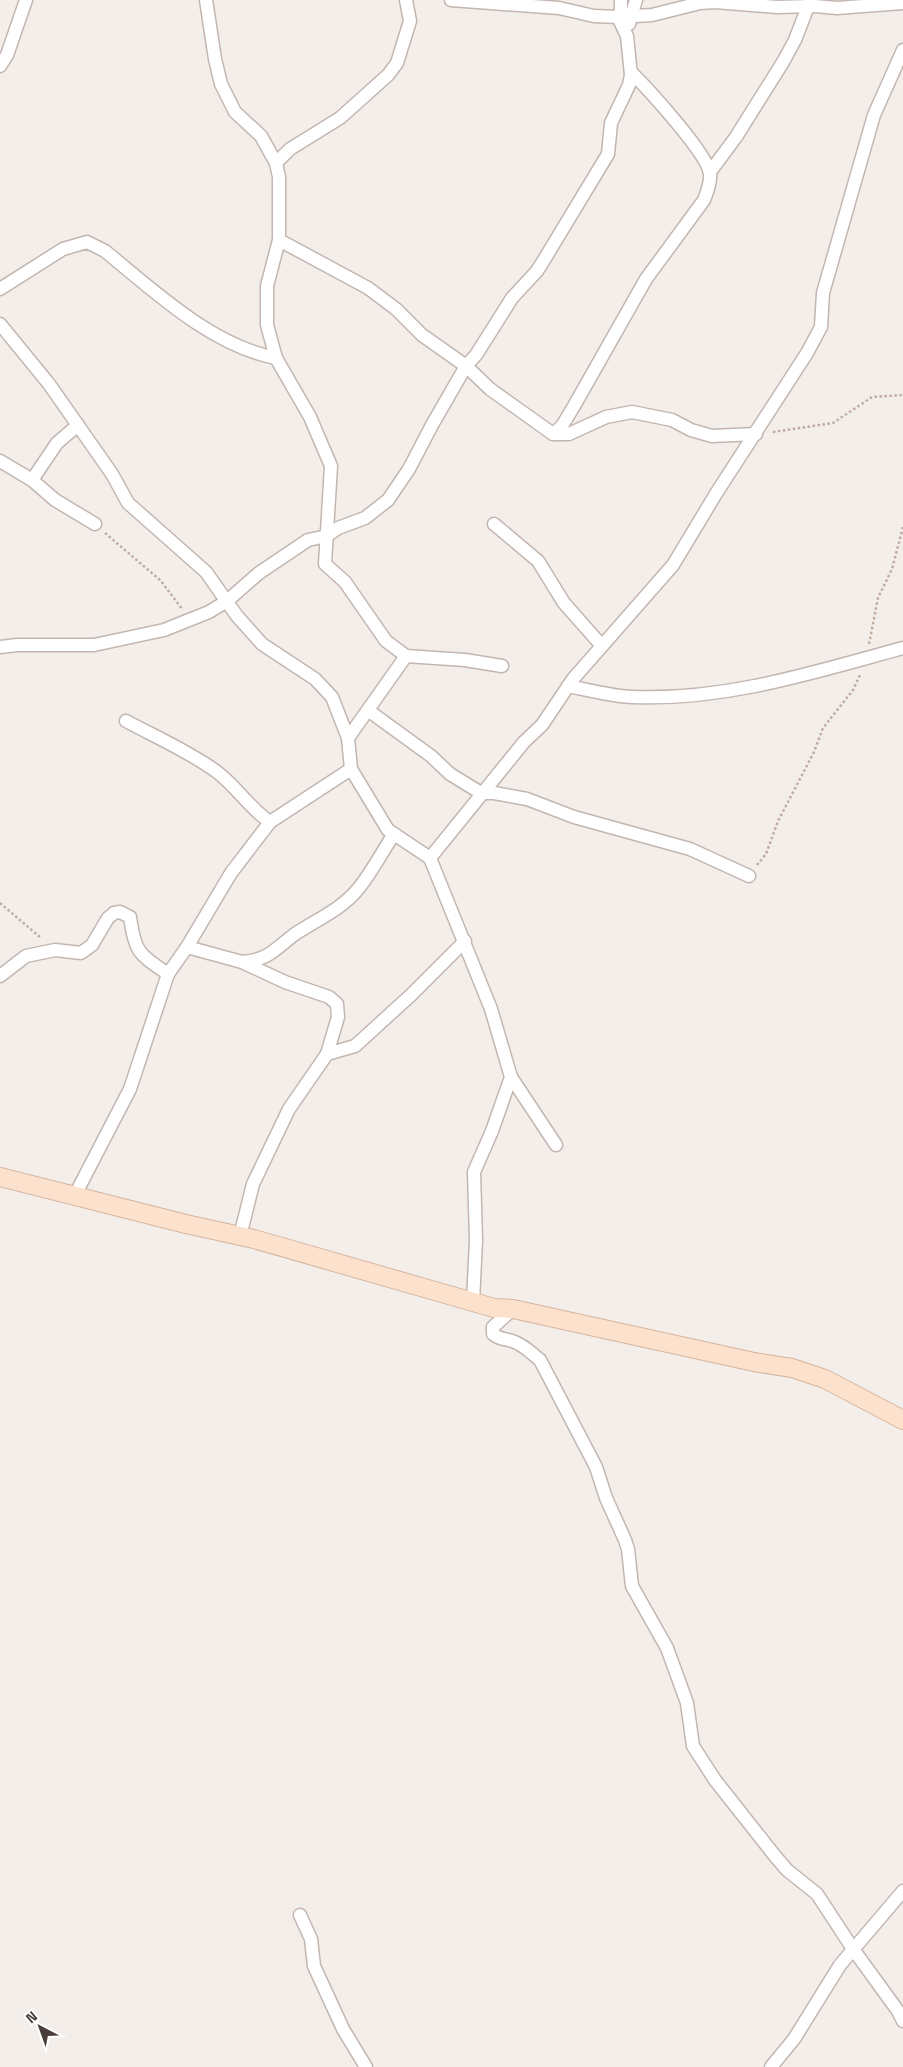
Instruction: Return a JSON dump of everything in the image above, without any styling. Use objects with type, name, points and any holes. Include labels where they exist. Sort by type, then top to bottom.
[{"type":"street","points":[[0,66],[26,0]]},
{"type":"street","points":[[206,0],[215,59],[222,84],[235,112],[261,136],[276,163],[279,177],[279,240],[267,286],[267,325],[276,358],[310,417],[330,466],[325,564],[345,582],[386,641],[406,656],[465,660],[502,666]]},
{"type":"street","points":[[276,163],[290,150],[340,118],[388,75],[397,63],[410,21],[406,0]]},
{"type":"street","points":[[451,0],[551,7],[594,16],[624,17],[652,15],[700,3],[715,2],[809,3],[837,8],[903,2]]},
{"type":"street","points":[[0,647],[16,645],[94,645],[164,630],[190,620],[227,601],[259,573],[290,551],[308,540],[327,536],[338,528],[364,518],[388,500],[409,470],[466,366],[476,355],[512,298],[537,271],[608,154],[611,123],[629,86],[631,72],[624,17],[621,11],[621,0]]},
{"type":"street","points":[[624,17],[636,0]]},
{"type":"street","points":[[553,434],[562,426],[570,413],[646,279],[704,200],[709,188],[710,172],[736,137],[783,62],[795,40],[809,3]]},
{"type":"street","points":[[430,858],[481,793],[524,742],[542,725],[568,686],[673,565],[821,327],[823,293],[874,115],[903,50]]},
{"type":"street","points":[[631,72],[655,97],[700,155],[710,172]]},
{"type":"street","points":[[279,240],[368,288],[396,309],[422,335],[466,366],[490,389],[553,434],[569,434],[606,417],[632,412],[672,420],[691,430],[712,436],[756,434]]},
{"type":"street","points":[[0,289],[63,250],[87,242],[105,251],[202,326],[250,351],[276,358]]},
{"type":"street","points":[[0,324],[49,384],[112,474],[128,503],[206,572],[237,616],[262,644],[315,679],[332,697],[348,738],[350,769],[388,830],[430,858],[492,1010],[511,1077],[556,1145]]},
{"type":"street","points":[[32,480],[57,443],[78,426]]},
{"type":"street","points":[[0,461],[32,480],[55,500],[95,524]]},
{"type":"street","points":[[494,524],[538,561],[564,603],[602,646]]},
{"type":"street","points":[[568,686],[632,697],[700,694],[753,687],[903,648]]},
{"type":"street","points":[[348,738],[369,712],[406,656]]},
{"type":"street","points":[[369,712],[431,756],[450,774],[481,793],[494,793],[527,799],[574,817],[690,849],[749,876]]},
{"type":"street","points":[[126,720],[216,771],[244,796],[259,814],[270,822]]},
{"type":"street","points":[[75,1195],[130,1089],[168,974],[187,947],[231,873],[270,822],[350,769]]},
{"type":"street","points":[[242,962],[256,961],[273,953],[295,934],[322,918],[357,890],[394,834]]},
{"type":"street","points":[[0,976],[26,956],[55,950],[81,953],[92,945],[108,918],[114,913],[120,912],[130,917],[136,947],[141,955],[168,974]]},
{"type":"street","points":[[327,1054],[355,1046],[411,995],[465,941]]},
{"type":"street","points":[[187,947],[242,962],[285,982],[329,997],[337,1004],[338,1017],[327,1054],[289,1109],[253,1184],[240,1236]]},
{"type":"street","points":[[473,1302],[476,1240],[474,1172],[492,1131],[511,1077]]},
{"type":"street","points":[[0,1176],[240,1236],[494,1308],[513,1309],[754,1362],[792,1368],[825,1379],[903,1420]]},
{"type":"street","points":[[513,1309],[493,1327],[493,1334],[499,1340],[511,1340],[526,1348],[540,1360],[596,1467],[606,1498],[628,1548],[632,1586],[667,1648],[687,1703],[693,1746],[715,1780],[775,1856],[787,1870],[817,1894],[853,1950],[898,2011],[903,2021]]},
{"type":"street","points":[[771,2067],[794,2038],[840,1965],[903,1891]]},
{"type":"street","points":[[300,1915],[311,1939],[314,1966],[343,2029],[366,2067]]},
{"type":"path","points":[[756,434],[833,423],[872,397],[903,395]]},
{"type":"path","points":[[95,524],[160,580],[190,620]]},
{"type":"path","points":[[749,876],[766,854],[778,821],[814,752],[823,728],[852,690],[866,658],[878,598],[892,568],[903,527]]},
{"type":"path","points":[[0,903],[55,950]]}]
